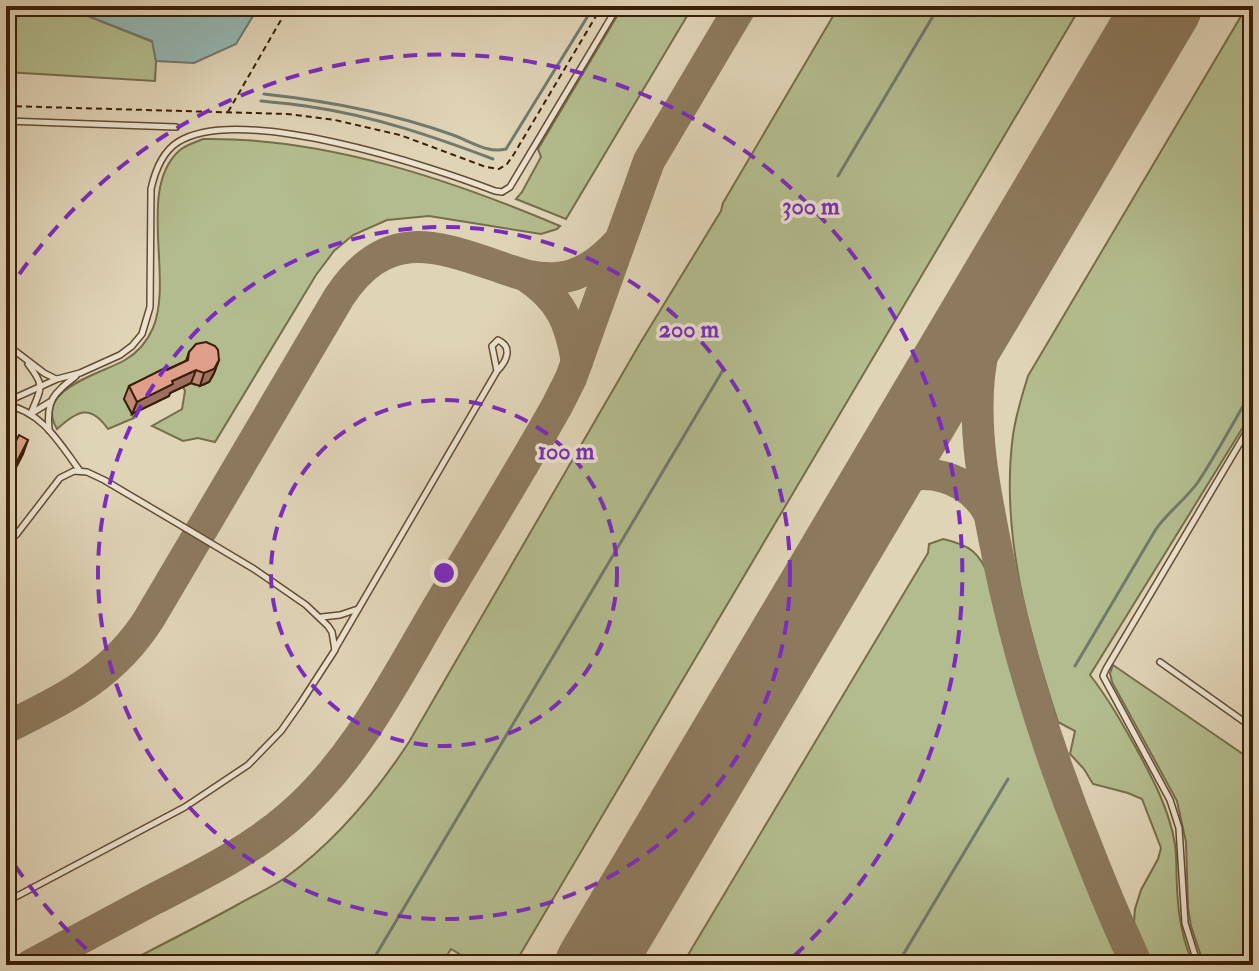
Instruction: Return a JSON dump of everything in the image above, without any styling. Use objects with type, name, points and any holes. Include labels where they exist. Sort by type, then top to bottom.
[{"type":"lane","points":[[6,403],[120,355],[142,334],[150,307],[151,189],[155,172],[176,143],[191,135],[232,130],[316,138],[414,162],[502,192],[510,187],[618,6]]},
{"type":"lane","points":[[6,121],[176,127]]},
{"type":"lane","points":[[6,902],[185,807],[248,765],[281,731],[335,650],[505,362],[506,346],[498,340],[492,346],[497,371]]},
{"type":"lane","points":[[6,344],[44,373],[57,379]]},
{"type":"lane","points":[[24,359],[39,378],[41,387],[31,413]]},
{"type":"lane","points":[[49,430],[50,402],[59,388],[80,373]]},
{"type":"lane","points":[[31,413],[50,402]]},
{"type":"lane","points":[[6,403],[31,413],[49,430],[81,471]]},
{"type":"lane","points":[[1198,965],[1185,923],[1179,828],[1170,800],[1103,676],[1253,421]]},
{"type":"lane","points":[[6,543],[16,535],[60,478],[81,471],[104,480],[199,535],[277,585],[321,617],[332,632],[335,650]]},
{"type":"lane","points":[[321,617],[358,609]]},
{"type":"lane","points":[[1160,662],[1253,728]]},
{"type":"path","points":[[228,112],[289,6]]},
{"type":"path","points":[[6,106],[287,114],[335,120],[400,135],[499,169],[514,154],[602,6]]},
{"type":"green space","points":[[6,6],[56,6],[153,42],[155,81],[6,72]]},
{"type":"green space","points":[[623,6],[693,6],[566,219],[516,199],[541,157],[538,149]]},
{"type":"green space","points":[[839,6],[1081,6],[514,965],[478,965],[451,949],[444,960],[452,965],[122,965],[285,878],[338,832],[382,780],[409,742]]},
{"type":"green space","points":[[1247,6],[1253,6],[1253,411],[1090,675],[1148,771],[1165,806],[1176,849],[1180,917],[1194,965],[1153,965],[1134,922],[1141,890],[1161,848],[1142,799],[1093,784],[1070,754],[1075,731],[1058,722],[1036,652],[1019,581],[1010,508],[1013,435],[1028,376]]},
{"type":"green space","points":[[203,139],[249,140],[340,153],[430,177],[560,226],[541,234],[429,216],[387,220],[353,235],[334,251],[316,275],[215,442],[198,438],[183,441],[152,426],[182,409],[183,387],[190,383],[205,384],[212,377],[214,373],[187,360],[124,399],[134,418],[108,429],[95,416],[83,412],[57,429],[52,415],[54,403],[62,393],[129,357],[151,333],[160,284],[160,187],[167,167],[180,150]]},
{"type":"green space","points":[[943,539],[972,551],[990,578],[1050,787],[1084,877],[1124,965],[682,965],[928,553],[929,544]]},
{"type":"green space","points":[[1113,665],[1253,761],[1253,965],[1204,965],[1188,908],[1186,842],[1177,801],[1112,682],[1110,673]]},
{"type":"water","points":[[56,6],[259,6],[236,44],[194,63],[156,61],[152,41]]},
{"type":"building","points":[[206,342],[218,350],[219,360],[214,369],[204,373],[196,370],[137,402],[129,386],[188,360],[189,352],[196,344]]},
{"type":"building","points":[[19,435],[28,440],[6,483],[6,453],[9,454]]},
{"type":"waterway","points":[[264,94],[383,114],[486,148],[506,149],[594,6]]},
{"type":"waterway","points":[[838,176],[939,6]]},
{"type":"waterway","points":[[261,101],[358,116],[426,135],[493,159]]},
{"type":"waterway","points":[[370,965],[723,370]]},
{"type":"waterway","points":[[1075,666],[1156,529],[1198,482],[1253,389]]},
{"type":"waterway","points":[[897,965],[1008,779]]},
{"type":"taxiway","points":[[31,965],[207,872],[257,842],[311,796],[352,748],[387,695],[558,404],[571,378],[649,161],[741,6]]},
{"type":"taxiway","points":[[6,728],[86,684],[135,639],[339,297],[373,260],[391,251],[410,247],[430,248],[526,275],[557,278],[591,266],[619,242]]},
{"type":"taxiway","points":[[1023,244],[995,308],[979,376],[979,444],[985,489],[1006,595],[1037,707],[1075,817],[1137,965]]},
{"type":"taxiway","points":[[526,276],[548,294],[562,313],[577,362]]},
{"type":"taxiway","points":[[856,524],[882,489],[901,478],[915,475],[944,477],[958,483],[981,501],[989,513]]},
{"type":"taxiway","points":[[593,965],[599,957]]},
{"type":"runway","points":[[594,965],[1163,6]]}]
